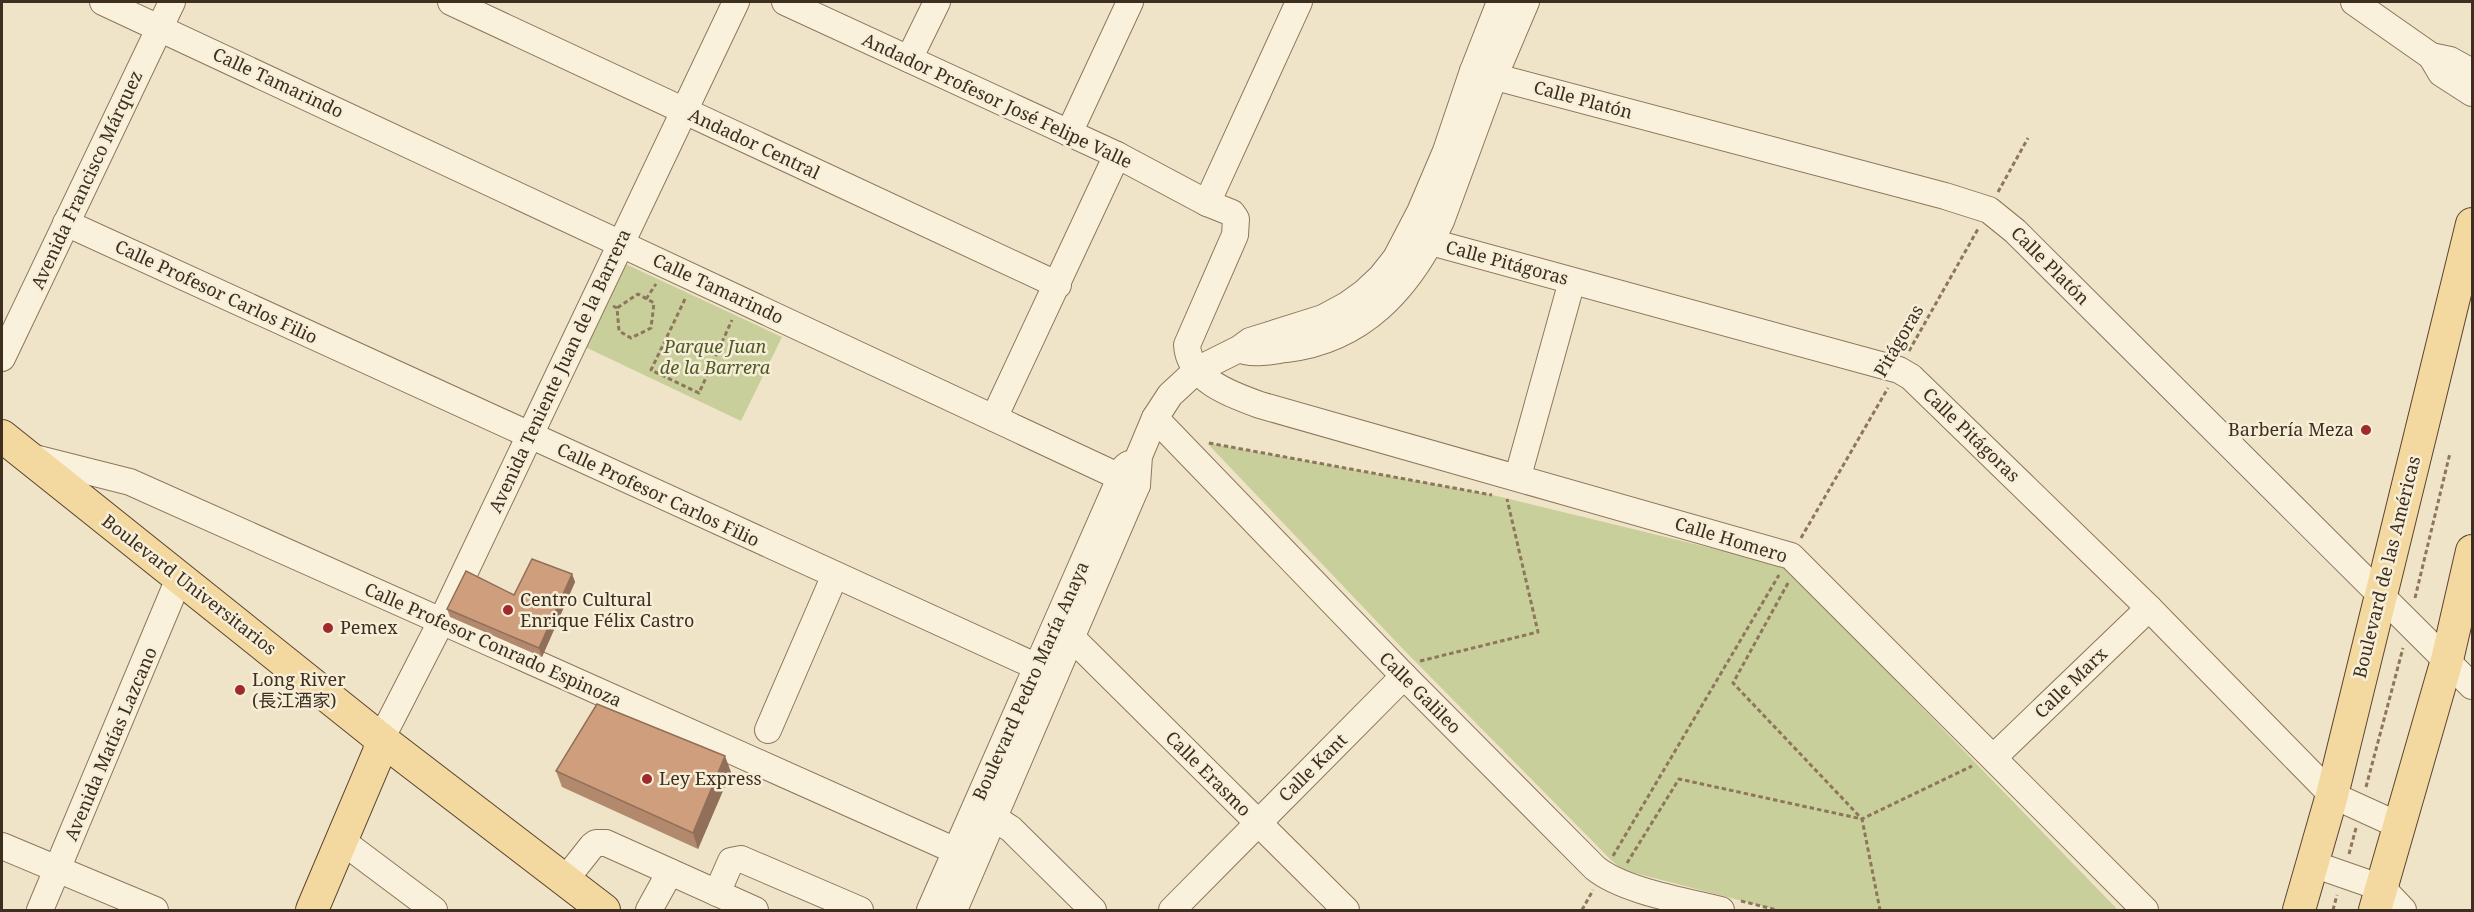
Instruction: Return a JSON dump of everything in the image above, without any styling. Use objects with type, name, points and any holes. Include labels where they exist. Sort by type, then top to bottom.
[{"type":"main road","name":"Boulevard de las Américas","points":[[2299,910],[2332,795],[2472,224]]},
{"type":"main road","name":"Boulevard Universitarios","points":[[9,447],[380,745],[579,910]]},
{"type":"main road","points":[[2378,899],[2447,660],[2472,551]]},
{"type":"main road","name":"Boulevard Universitarios","points":[[380,745],[604,910]]},
{"type":"main road","name":"Avenida Teniente Juan de la Barrera","points":[[312,910],[380,745]]},
{"type":"street","name":"Calle Tamarindo","points":[[103,2],[1129,481]]},
{"type":"street","name":"Avenida Francisco Márquez","points":[[2,358],[172,2]]},
{"type":"street","name":"Andador Central","points":[[451,2],[1058,285]]},
{"type":"street","name":"Avenida Teniente Juan de la Barrera","points":[[380,745],[529,436],[606,302],[621,243],[736,2]]},
{"type":"street","name":"Andador Profesor José Felipe Valle","points":[[785,2],[1069,133],[1207,203]]},
{"type":"street","points":[[909,59],[937,2]]},
{"type":"street","points":[[1069,133],[1130,2]]},
{"type":"street","points":[[1197,370],[1188,356],[1187,345],[1237,227],[1232,213],[1207,203],[1299,2]]},
{"type":"street","points":[[1420,239],[1452,197],[1500,2]]},
{"type":"street","points":[[1484,74],[1526,2]]},
{"type":"street","points":[[2354,2],[2431,56],[2450,60],[2472,72]]},
{"type":"street","points":[[2431,56],[2441,73],[2472,93]]},
{"type":"street","name":"Calle Platón","points":[[1484,74],[1934,193],[1989,210],[2015,231],[2472,686]]},
{"type":"street","points":[[994,418],[1117,156]]},
{"type":"street","name":"Calle Profesor Carlos Filio","points":[[66,223],[1046,670]]},
{"type":"street","name":"Calle Pitágoras","points":[[1420,239],[1899,370],[1911,377],[2149,608],[2332,795],[2398,825]]},
{"type":"street","name":"Boulevard Pedro María Anaya","points":[[1046,670],[1071,637],[1129,481],[1125,467],[1139,456],[1155,418],[1170,395],[1197,370],[1239,349],[1253,353],[1299,347],[1330,338],[1354,327],[1380,309],[1397,292],[1420,239]]},
{"type":"street","points":[[1518,476],[1572,281]]},
{"type":"street","name":"Calle Homero","points":[[1197,370],[1234,395],[1260,405],[1518,476],[1788,561],[1985,760],[2145,910]]},
{"type":"street","name":"Calle Galileo","points":[[1155,418],[1612,865],[1628,885],[1721,910]]},
{"type":"street","name":"Calle Profesor Conrado Espinoza","points":[[9,447],[130,482],[956,851]]},
{"type":"street","name":"Boulevard Pedro María Anaya","points":[[954,910],[984,812],[1129,481]]},
{"type":"street","points":[[768,730],[835,575]]},
{"type":"street","name":"Avenida Matías Lazcano","points":[[40,910],[176,582]]},
{"type":"street","name":"Calle Marx","points":[[1985,760],[2149,608]]},
{"type":"street","name":"Calle Erasmo","points":[[1071,637],[1346,910]]},
{"type":"street","name":"Calle Kant","points":[[1172,910],[1257,824],[1416,673]]},
{"type":"street","points":[[984,812],[1011,829],[1093,910]]},
{"type":"street","name":"Boulevard Pedro María Anaya","points":[[930,910],[956,851],[984,812]]},
{"type":"street","points":[[342,841],[434,910]]},
{"type":"street","points":[[565,880],[592,846],[601,843],[755,910]]},
{"type":"street","points":[[2,846],[155,910]]},
{"type":"street","points":[[717,893],[731,861],[741,858],[860,910]]},
{"type":"street","points":[[2313,864],[2343,875],[2378,899],[2403,910]]},
{"type":"street","points":[[650,910],[670,872]]},
{"type":"path","name":"Pitágoras","points":[[1612,865],[1899,370],[2028,138]]},
{"type":"path","points":[[646,299],[657,283],[648,278]]},
{"type":"path","points":[[638,294],[654,303],[651,328],[631,338],[619,331],[606,302],[638,294]]},
{"type":"path","points":[[686,296],[651,370],[699,393],[733,318]]},
{"type":"path","points":[[723,314],[742,323]]},
{"type":"path","points":[[1215,451],[1207,443],[1508,499],[1538,632],[1420,661],[1416,673]]},
{"type":"path","points":[[2333,910],[2409,623],[2450,453]]},
{"type":"path","points":[[1788,561],[1793,575],[1733,683],[1862,819],[1880,910]]},
{"type":"path","points":[[1582,910],[1612,865],[1679,779],[1862,819],[1985,760]]},
{"type":"green space","name":"Parque Juan de la Barrera","points":[[617,260],[782,337],[741,421],[583,346]]},
{"type":"green space","points":[[1207,443],[1497,496],[1785,566],[2118,910],[1777,910],[1623,870],[1402,648]]},
{"type":"building","name":"Centro Cultural Enrique Félix Castro","points":[[532,559],[572,574],[539,648],[447,609],[466,571],[514,595]]},
{"type":"building","name":"Ley Express","points":[[597,704],[725,756],[693,833],[556,771]]},
{"type":"place","name":"Barbería Meza","points":[[2366,430]]},
{"type":"place","name":"Centro Cultural Enrique Félix Castro","points":[[508,610]]},
{"type":"place","name":"Pemex","points":[[328,628]]},
{"type":"place","name":"Long River (長江酒家)","points":[[240,690]]},
{"type":"place","name":"Ley Express","points":[[647,779]]}]
